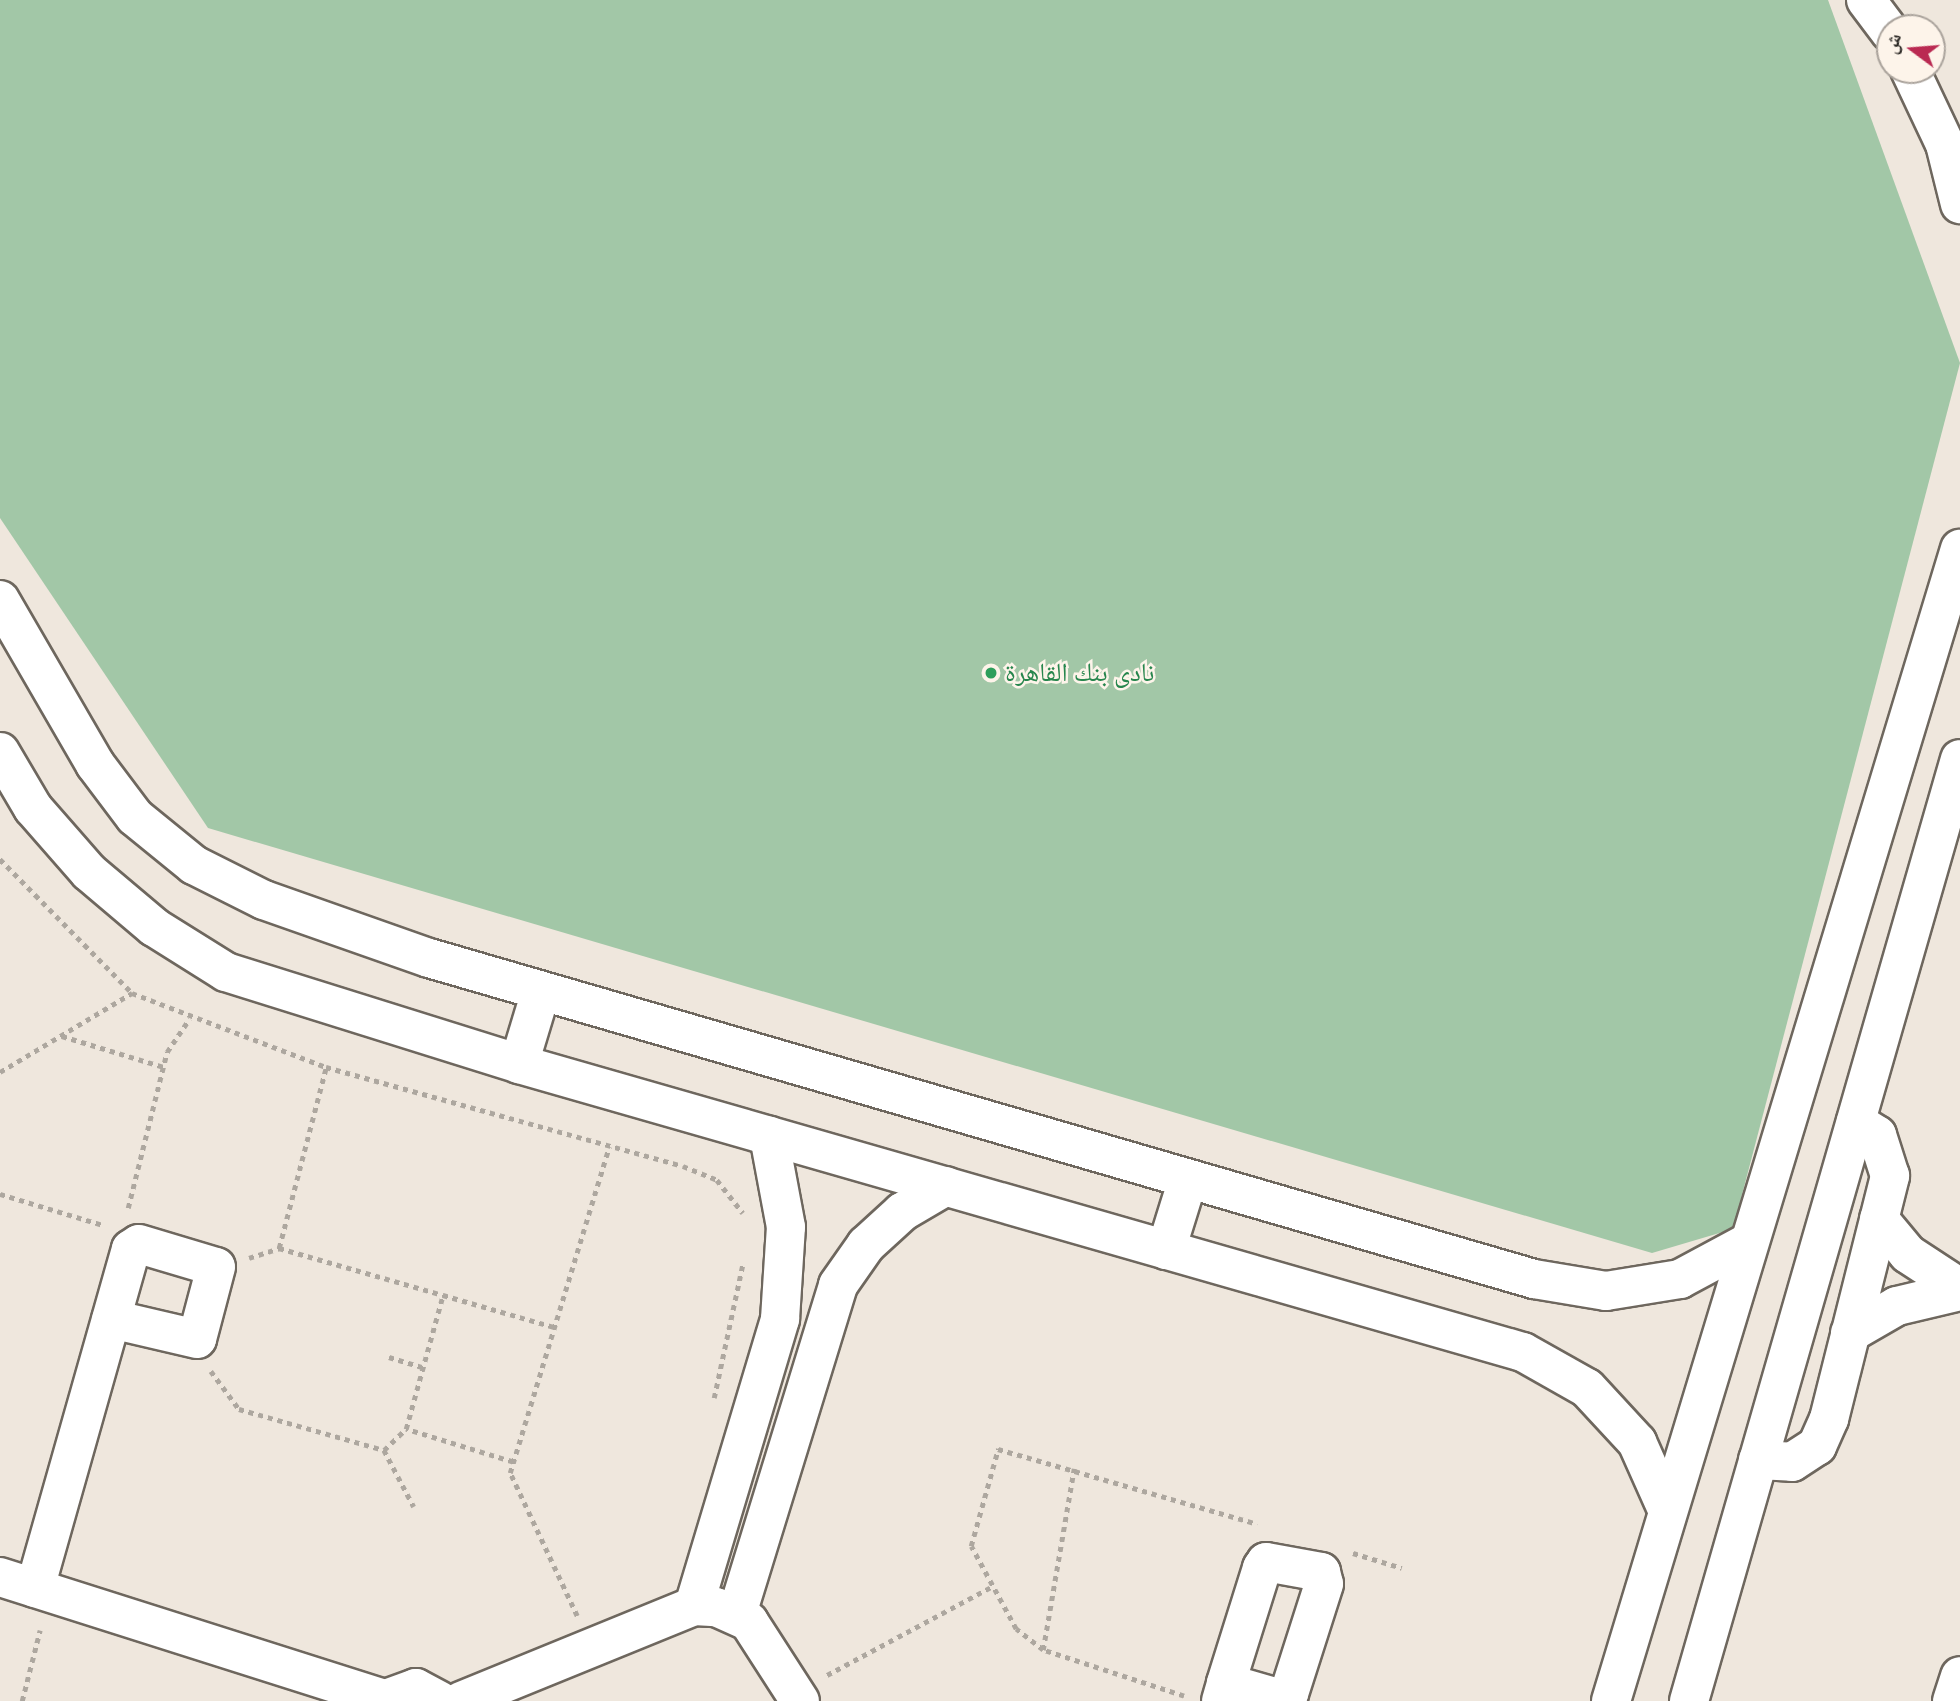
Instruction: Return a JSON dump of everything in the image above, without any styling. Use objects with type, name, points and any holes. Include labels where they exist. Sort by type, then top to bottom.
[{"type":"street","points":[[1917,84],[1945,144],[1960,204]]},
{"type":"street","points":[[1611,1701],[1745,1244],[1959,557]]},
{"type":"street","points":[[0,600],[95,764],[135,817],[194,865],[264,900],[541,991],[1534,1279],[1606,1291],[1680,1279],[1745,1244]]},
{"type":"street","points":[[0,752],[33,808],[89,872],[154,927],[226,972],[519,1064],[1523,1352],[1587,1388],[1637,1442],[1666,1507]]},
{"type":"street","points":[[1689,1701],[1960,759]]},
{"type":"street","points":[[519,1064],[541,991]]},
{"type":"street","points":[[1758,1460],[1791,1462],[1817,1446],[1891,1175],[1888,1154],[1877,1135],[1856,1122]]},
{"type":"street","points":[[694,1606],[780,1320],[786,1227],[769,1136]]},
{"type":"street","points":[[1166,1250],[1188,1179]]},
{"type":"street","points":[[737,1614],[838,1285],[866,1245],[902,1212],[946,1186]]},
{"type":"street","points":[[1879,1219],[1908,1254],[1960,1289]]},
{"type":"street","points":[[111,1318],[192,1341],[200,1336],[218,1273],[212,1264],[133,1231],[131,1249],[111,1318],[29,1585],[381,1699],[416,1688],[440,1701]]},
{"type":"street","points":[[1850,1332],[1897,1306],[1960,1289]]},
{"type":"street","points":[[461,1701],[591,1645],[694,1606],[737,1614],[758,1632],[797,1697]]},
{"type":"street","points":[[1952,1701],[1960,1676]]},
{"type":"path","points":[[0,859],[132,993],[189,1019],[326,1067],[717,1180],[745,1218]]},
{"type":"path","points":[[0,1072],[132,993]]},
{"type":"path","points":[[0,1194],[102,1225],[133,1231],[163,1067],[189,1019]]},
{"type":"path","points":[[61,1035],[163,1067]]},
{"type":"path","points":[[279,1248],[326,1067]]},
{"type":"path","points":[[591,1645],[510,1477],[610,1147]]},
{"type":"path","points":[[218,1273],[279,1248],[554,1327]]},
{"type":"path","points":[[713,1403],[745,1255]]},
{"type":"path","points":[[384,1450],[406,1429],[443,1295]]},
{"type":"path","points":[[192,1341],[234,1407],[384,1450],[414,1507]]},
{"type":"path","points":[[389,1357],[422,1367]]},
{"type":"path","points":[[406,1429],[513,1462]]},
{"type":"path","points":[[1215,1695],[1043,1650],[1016,1629],[971,1546],[998,1449],[1269,1528]]},
{"type":"path","points":[[1043,1650],[1074,1469]]},
{"type":"path","points":[[1347,1552],[1402,1568]]},
{"type":"path","points":[[22,1701],[29,1585]]},
{"type":"path","points":[[797,1697],[993,1586]]},
{"type":"green space","name":"نادى بنك القاهرة","points":[[0,0],[1828,0],[1960,363],[1733,1229],[1652,1253],[208,828],[0,518]]},
{"type":"place","name":"نادى بنك القاهرة","points":[[991,673]]}]
